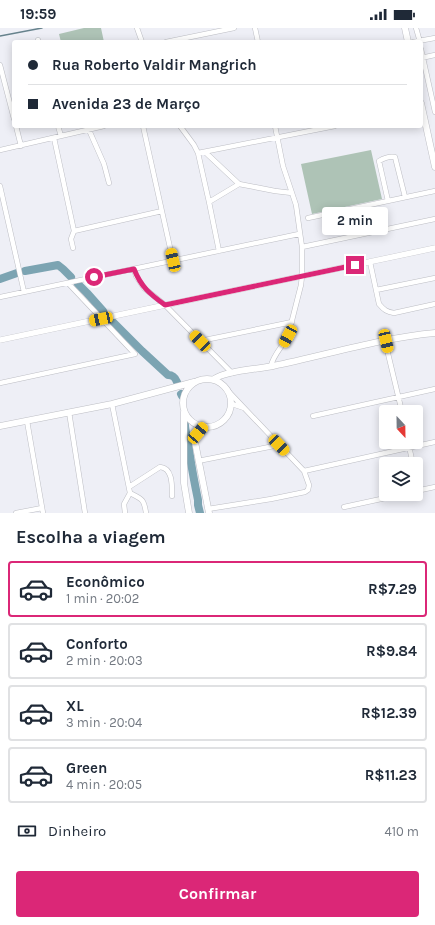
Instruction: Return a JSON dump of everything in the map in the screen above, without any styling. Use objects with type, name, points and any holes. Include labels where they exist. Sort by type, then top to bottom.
[{"type":"main road","points":[[405,28],[408,40]]},
{"type":"main road","points":[[423,115],[435,167]]},
{"type":"main road","points":[[214,379],[217,376],[386,341],[435,333]]},
{"type":"main road","points":[[222,384],[223,380],[229,374]]},
{"type":"main road","points":[[0,426],[112,404],[205,379],[214,379],[222,384],[231,396],[232,404],[228,416],[222,422],[214,426],[203,427],[195,424],[188,418],[184,410]]},
{"type":"main road","points":[[189,513],[184,484],[183,402],[184,394],[188,387],[194,382]]},
{"type":"main road","points":[[172,388],[184,394]]},
{"type":"main road","points":[[203,427],[198,433],[195,442],[208,511]]},
{"type":"street","points":[[137,28],[141,40]]},
{"type":"street","points":[[176,40],[234,28]]},
{"type":"street","points":[[255,28],[258,40]]},
{"type":"street","points":[[416,28],[419,40]]},
{"type":"street","points":[[423,40],[435,38]]},
{"type":"street","points":[[423,58],[435,55]]},
{"type":"street","points":[[423,62],[435,108]]},
{"type":"street","points":[[0,66],[12,111]]},
{"type":"street","points":[[16,128],[21,146]]},
{"type":"street","points":[[59,128],[61,136]]},
{"type":"street","points":[[0,150],[96,128]]},
{"type":"street","points":[[143,128],[173,260]]},
{"type":"street","points":[[181,128],[198,153],[219,251]]},
{"type":"street","points":[[271,366],[274,358],[288,336],[302,276],[302,247],[296,205],[283,166],[274,128]]},
{"type":"street","points":[[198,153],[325,128]]},
{"type":"street","points":[[89,130],[102,157],[109,184]]},
{"type":"street","points":[[54,138],[74,231],[71,239],[73,248]]},
{"type":"street","points":[[205,152],[239,184],[292,193]]},
{"type":"street","points":[[388,201],[379,161],[390,156],[396,157],[405,197]]},
{"type":"street","points":[[209,202],[239,184]]},
{"type":"street","points":[[0,186],[24,292]]},
{"type":"street","points":[[308,218],[435,191]]},
{"type":"street","points":[[74,231],[162,211]]},
{"type":"street","points":[[302,247],[435,219]]},
{"type":"street","points":[[0,297],[299,234]]},
{"type":"street","points":[[0,340],[435,248]]},
{"type":"street","points":[[370,262],[379,304],[383,310],[394,313],[435,304]]},
{"type":"street","points":[[134,269],[136,276],[144,288],[165,305],[229,374]]},
{"type":"street","points":[[376,290],[435,278]]},
{"type":"street","points":[[0,383],[135,354],[68,283]]},
{"type":"street","points":[[200,341],[292,322]]},
{"type":"street","points":[[386,341],[400,405]]},
{"type":"street","points":[[313,416],[435,389]]},
{"type":"street","points":[[208,511],[305,492],[308,490],[309,485],[304,470],[229,392]]},
{"type":"street","points":[[112,404],[130,493],[124,504],[125,513]]},
{"type":"street","points":[[232,404],[245,408]]},
{"type":"street","points":[[69,412],[85,513]]},
{"type":"street","points":[[16,513],[42,510],[27,421]]},
{"type":"street","points":[[423,445],[435,442]]},
{"type":"street","points":[[198,461],[279,445]]},
{"type":"street","points":[[304,470],[405,449]]},
{"type":"street","points":[[129,488],[160,466],[168,471],[171,478],[172,496]]},
{"type":"street","points":[[423,490],[435,487]]},
{"type":"street","points":[[130,493],[143,501],[145,504],[146,513]]},
{"type":"street","points":[[344,507],[379,499]]},
{"type":"green space","points":[[84,28],[101,28],[104,40],[60,40],[59,34]]},
{"type":"green space","points":[[371,150],[382,199],[312,214],[301,164]]},
{"type":"waterway","points":[[0,36],[42,28]]},
{"type":"waterway","points":[[25,271],[58,265],[71,277]]},
{"type":"waterway","points":[[0,279],[17,273]]},
{"type":"waterway","points":[[78,284],[103,311]]},
{"type":"waterway","points":[[112,321],[168,375],[174,377],[177,382]]},
{"type":"waterway","points":[[185,425],[200,513]]},
{"type":"route","points":[[94,277],[134,269],[136,276],[144,288],[165,305],[355,265]]}]
